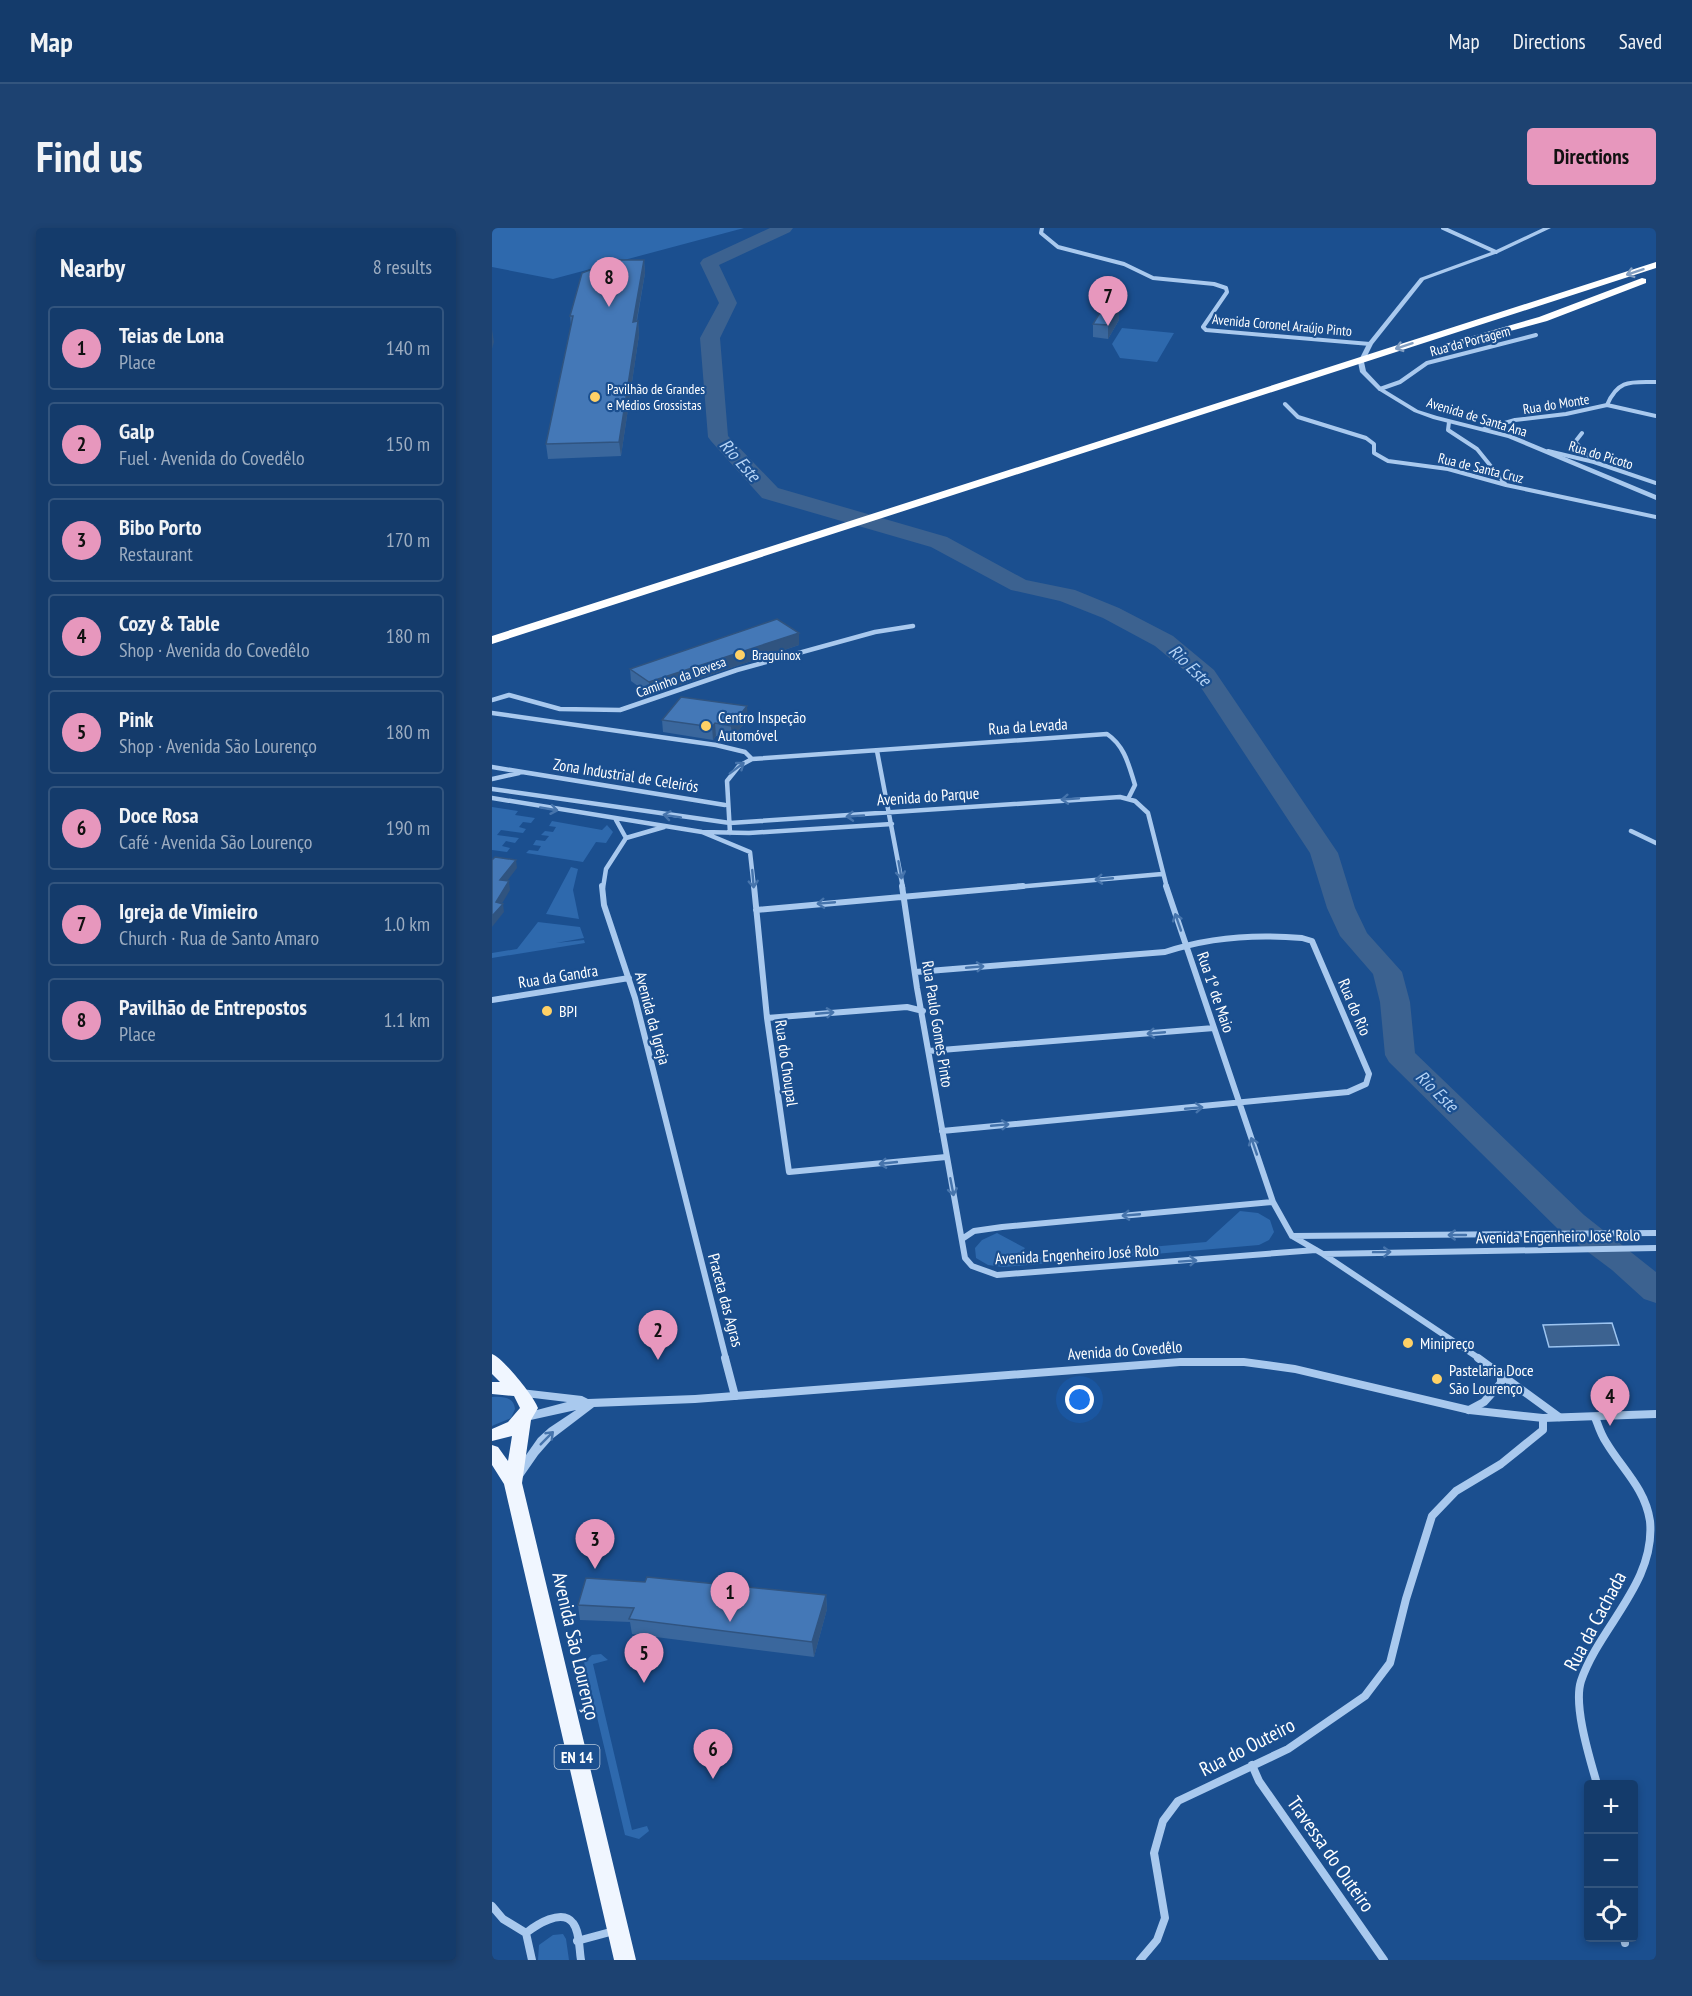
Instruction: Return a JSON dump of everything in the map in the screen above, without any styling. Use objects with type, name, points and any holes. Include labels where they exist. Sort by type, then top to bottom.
[{"type":"highway","points":[[492,648],[707,574],[1432,337],[1494,322],[1595,289],[1602,283],[1656,265]]},
{"type":"highway","points":[[931,501],[1451,343],[1543,319],[1656,275]]},
{"type":"highway","points":[[492,640],[707,574]]},
{"type":"main road","name":"EN 14","points":[[492,1360],[504,1377],[528,1401],[529,1408],[524,1419],[513,1483]]},
{"type":"main road","points":[[492,1388],[509,1388],[519,1392]]},
{"type":"main road","points":[[492,1435],[514,1428],[524,1419]]},
{"type":"main road","name":"EN 14","points":[[492,1452],[513,1483]]},
{"type":"main road","name":"Avenida São Lourenço","points":[[513,1483],[625,1960]]},
{"type":"street","name":"Avenida Coronel Araújo Pinto","points":[[1042,228],[1041,233],[1058,247],[1124,264],[1153,278],[1214,284],[1226,288],[1227,292],[1204,329],[1369,345]]},
{"type":"street","points":[[1443,228],[1496,252]]},
{"type":"street","points":[[1369,345],[1422,279],[1496,252],[1548,228]]},
{"type":"street","name":"Rua da Portagem","points":[[1380,389],[1400,382],[1427,363],[1536,335]]},
{"type":"street","name":"Avenida de Santa Ana","points":[[1369,345],[1361,362],[1363,372],[1380,389],[1416,411],[1449,422],[1510,436],[1656,498]]},
{"type":"street","name":"Rua do Monte","points":[[1484,429],[1515,420],[1566,414],[1607,405],[1612,390],[1616,387],[1632,383],[1656,382]]},
{"type":"street","name":"Rua de Santa Cruz","points":[[1286,404],[1298,417],[1369,439],[1374,444],[1374,453],[1388,461],[1448,469],[1506,485],[1656,517]]},
{"type":"street","points":[[1607,405],[1656,416]]},
{"type":"street","points":[[1449,422],[1448,430],[1477,449],[1506,485]]},
{"type":"street","points":[[1582,433],[1575,442],[1594,462]]},
{"type":"street","name":"Rua do Picoto","points":[[1539,449],[1594,462],[1656,483]]},
{"type":"street","name":"Caminho da Devesa","points":[[492,700],[509,695],[560,709],[620,710],[737,670],[875,632],[913,626]]},
{"type":"street","name":"Rua da Levada","points":[[492,713],[716,745],[745,752],[752,759],[1107,734],[1116,738],[1120,744],[1135,785],[1129,797]]},
{"type":"street","points":[[877,751],[890,813]]},
{"type":"street","points":[[730,833],[725,805],[729,772],[739,764],[752,759]]},
{"type":"street","points":[[492,767],[523,772]]},
{"type":"street","points":[[492,779],[523,772]]},
{"type":"street","name":"Zona Industrial de Celeirós","points":[[523,772],[725,805]]},
{"type":"street","name":"Avenida do Parque","points":[[492,789],[730,823],[1108,796],[1129,797]]},
{"type":"street","name":"Rua 1º de Maio","points":[[1129,797],[1144,806],[1148,813],[1162,874],[1273,1202]]},
{"type":"street","name":"Avenida do Parque","points":[[492,798],[634,823],[702,832],[730,833],[892,824]]},
{"type":"street","points":[[634,823],[643,812]]},
{"type":"street","name":"Rua Paulo Gomes Pinto","points":[[890,813],[946,1157],[963,1239]]},
{"type":"street","points":[[616,820],[626,838],[664,827]]},
{"type":"street","points":[[1631,831],[1656,843]]},
{"type":"street","name":"Rua do Choupal","points":[[702,832],[708,837],[742,847],[750,852],[767,1018],[789,1172],[946,1157]]},
{"type":"street","name":"Avenida da Igreja","points":[[626,838],[606,869],[602,881],[604,905],[629,978],[689,1212]]},
{"type":"street","points":[[756,910],[904,895],[1162,874]]},
{"type":"street","name":"Rua do Rio","points":[[1186,944],[1281,935],[1312,941],[1369,1074],[1366,1084],[1348,1092],[1240,1104]]},
{"type":"street","points":[[916,972],[1165,952],[1186,944]]},
{"type":"street","name":"Rua da Gandra","points":[[492,1000],[629,978]]},
{"type":"street","points":[[767,1018],[907,1007],[923,1011]]},
{"type":"street","points":[[929,1051],[1214,1028]]},
{"type":"street","points":[[942,1131],[1240,1104]]},
{"type":"street","points":[[1273,1202],[1292,1236],[1320,1252],[1500,1373],[1559,1417]]},
{"type":"street","name":"Avenida Engenheiro José Rolo","points":[[1273,1202],[1002,1227],[974,1232],[963,1239],[965,1258],[972,1266],[997,1275],[1320,1252],[1656,1248]]},
{"type":"street","name":"Praceta das Agras","points":[[689,1212],[735,1396]]},
{"type":"street","name":"Avenida Engenheiro José Rolo","points":[[1292,1236],[1656,1233]]},
{"type":"street","name":"Avenida do Covedêlo","points":[[591,1403],[735,1396],[1180,1362],[1244,1362],[1295,1369],[1469,1410],[1543,1418],[1656,1414]]},
{"type":"street","points":[[1469,1410],[1484,1402],[1501,1383],[1500,1373]]},
{"type":"street","points":[[519,1392],[578,1399],[591,1403]]},
{"type":"street","points":[[524,1419],[565,1407],[591,1403]]},
{"type":"street","points":[[513,1483],[532,1453],[552,1432],[583,1412],[591,1403]]},
{"type":"street","name":"Rua da Cachada","points":[[1595,1417],[1605,1441],[1642,1492],[1650,1522],[1647,1557],[1635,1590],[1602,1638],[1580,1683],[1581,1726],[1596,1780]]},
{"type":"street","name":"Rua do Outeiro","points":[[1140,1960],[1157,1940],[1165,1918],[1154,1853],[1163,1821],[1178,1801],[1288,1749],[1365,1696],[1389,1663],[1409,1588],[1432,1516],[1456,1491],[1501,1464],[1543,1430],[1543,1418]]},
{"type":"street","name":"Travessa do Outeiro","points":[[1252,1765],[1259,1781],[1384,1960]]},
{"type":"street","points":[[492,1906],[503,1919],[526,1933],[532,1960]]},
{"type":"street","points":[[526,1933],[540,1923],[567,1918],[573,1923],[581,1960]]},
{"type":"street","points":[[577,1941],[617,1930]]},
{"type":"shaded area","points":[[492,228],[744,228],[553,279],[492,267]]},
{"type":"shaded area","points":[[1122,328],[1174,333],[1157,362],[1120,358],[1112,344]]},
{"type":"shaded area","points":[[492,807],[518,811],[515,815],[535,818],[531,823],[523,822],[519,827],[526,829],[523,833],[501,830],[497,835],[519,838],[515,843],[506,841],[502,846],[510,848],[507,852],[492,850]]},
{"type":"shaded area","points":[[552,821],[602,830],[607,825],[613,832],[606,843],[596,842],[583,862],[526,853],[529,850],[538,851],[541,846],[533,845],[536,840],[545,841],[549,836],[541,835],[545,831],[553,832],[556,827],[549,826]]},
{"type":"shaded area","points":[[571,867],[578,869],[573,890],[579,919],[546,914]]},
{"type":"shaded area","points":[[538,922],[580,927],[584,938],[556,943],[584,940],[585,943],[492,958],[492,953],[517,949]]},
{"type":"shaded area","points":[[1240,1211],[1258,1213],[1270,1220],[1274,1232],[1269,1240],[1259,1245],[1003,1267],[988,1265],[976,1258],[975,1248],[982,1240],[997,1233],[1025,1248],[1017,1259],[1206,1242]]},
{"type":"shaded area","points":[[1612,1323],[1619,1345],[1549,1347],[1543,1325]]},
{"type":"shaded area","points":[[492,1397],[503,1397],[510,1400],[515,1409],[511,1418],[492,1426]]},
{"type":"shaded area","points":[[601,1654],[608,1660],[593,1664],[632,1830],[647,1826],[649,1831],[639,1839],[625,1835],[584,1662],[592,1655]]},
{"type":"shaded area","points":[[563,1934],[569,1960],[538,1960],[539,1945],[553,1935]]},
{"type":"building","points":[[616,260],[644,260],[633,322],[638,321],[619,442],[546,444],[573,316],[570,316],[582,273]]},
{"type":"building","points":[[1104,306],[1119,307],[1108,325],[1093,324]]},
{"type":"building","points":[[777,619],[799,633],[649,682],[630,669]]},
{"type":"building","points":[[681,697],[747,706],[731,726],[715,723],[712,727],[662,720]]},
{"type":"building","points":[[495,857],[516,860],[500,880],[509,881],[496,902],[503,904],[492,916],[492,860]]},
{"type":"building","points":[[647,1577],[826,1595],[812,1642],[629,1619],[634,1608],[578,1605],[586,1578],[645,1582]]},
{"type":"waterway","name":"Rio Este","points":[[784,228],[709,263],[728,303],[710,338],[718,437],[770,493],[939,542],[1019,585],[1067,595],[1111,613],[1164,641],[1205,675],[1324,853],[1341,908],[1354,936],[1387,972],[1395,1002],[1400,1055],[1572,1223],[1624,1262],[1656,1291]]},
{"type":"place","name":"Pavilhão de Entrepostos","points":[[609,307]]},
{"type":"place","name":"Igreja de Vimieiro","points":[[1108,326]]},
{"type":"place","name":"Pavilhão de Grandes e Médios Grossistas","points":[[595,397]]},
{"type":"place","name":"Braguinox","points":[[740,655]]},
{"type":"place","name":"Centro Inspeção Automóvel","points":[[706,726]]},
{"type":"place","name":"BPI","points":[[547,1011]]},
{"type":"place","name":"Minipreço","points":[[1408,1343]]},
{"type":"place","name":"Galp","points":[[658,1360]]},
{"type":"place","name":"Pastelaria Doce São Lourenço","points":[[1437,1379]]},
{"type":"place","name":"Cozy & Table","points":[[1610,1426]]},
{"type":"place","name":"Bibo Porto","points":[[595,1569]]},
{"type":"place","name":"Teias de Lona","points":[[730,1622]]},
{"type":"place","name":"Pink","points":[[644,1683]]},
{"type":"place","name":"Doce Rosa","points":[[713,1779]]}]
